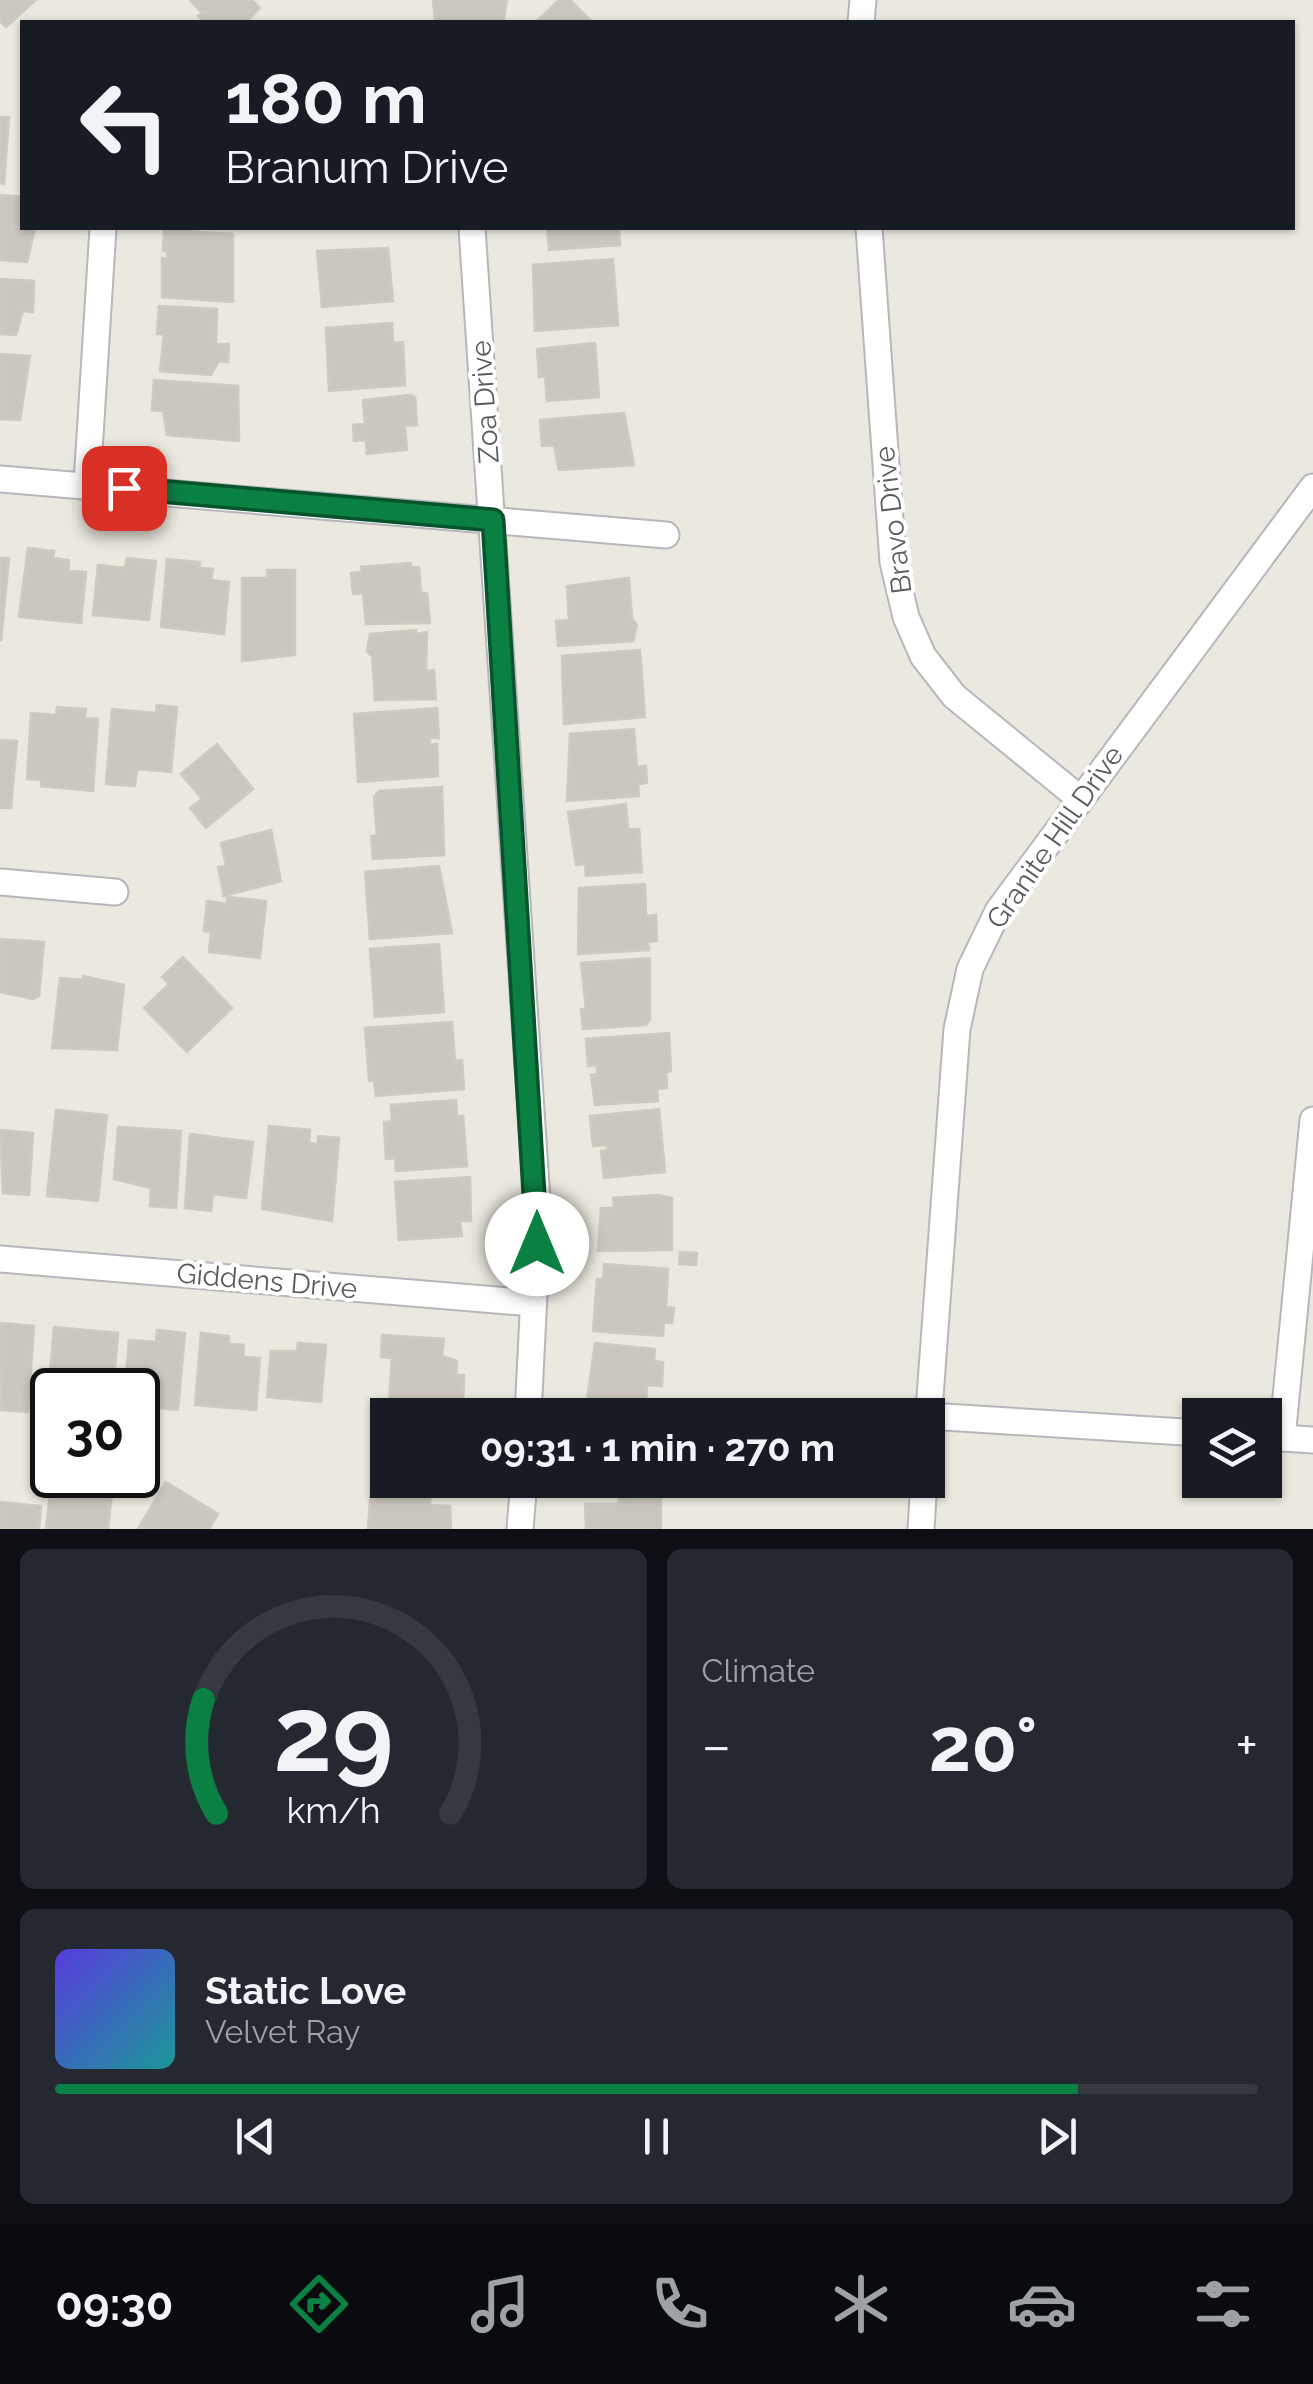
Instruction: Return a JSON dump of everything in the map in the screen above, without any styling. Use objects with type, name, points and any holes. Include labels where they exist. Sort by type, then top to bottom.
[{"type":"street","points":[[87,484],[103,230]]},
{"type":"street","name":"Zoa Drive","points":[[472,230],[538,1215],[529,1398]]},
{"type":"street","name":"Bravo Drive","points":[[869,230],[892,562],[906,617],[923,656],[954,696],[1080,798]]},
{"type":"street","points":[[0,478],[666,536]]},
{"type":"street","name":"Granite Hill Drive","points":[[929,1398],[957,1028],[970,969],[998,911],[1313,487]]},
{"type":"street","points":[[0,882],[115,892]]},
{"type":"street","points":[[1279,1398],[1313,1120]]},
{"type":"street","name":"Giddens Drive","points":[[0,1258],[534,1303]]},
{"type":"street","points":[[945,1417],[1182,1431]]},
{"type":"street","points":[[1282,1438],[1313,1440]]},
{"type":"street","points":[[520,1529],[523,1498]]},
{"type":"street","points":[[921,1529],[923,1498]]},
{"type":"building","points":[[0,0],[36,0],[6,27],[0,21]]},
{"type":"building","points":[[190,0],[252,0],[260,8],[248,20],[202,20],[198,16],[202,13]]},
{"type":"building","points":[[433,0],[507,0],[503,20],[435,20]]},
{"type":"building","points":[[559,0],[570,0],[590,20],[538,20]]},
{"type":"building","points":[[0,117],[9,117],[4,184],[0,183]]},
{"type":"building","points":[[0,195],[20,197],[20,230],[35,230],[27,262],[0,260]]},
{"type":"building","points":[[164,230],[233,234],[233,302],[162,297],[162,258],[167,259],[167,251],[163,251]]},
{"type":"building","points":[[547,230],[619,230],[620,245],[549,250]]},
{"type":"building","points":[[388,248],[393,301],[322,307],[317,251]]},
{"type":"building","points":[[613,259],[618,325],[535,331],[533,265]]},
{"type":"building","points":[[0,279],[34,281],[33,312],[23,311],[16,335],[0,334]]},
{"type":"building","points":[[159,306],[217,309],[216,344],[229,344],[228,362],[219,361],[211,375],[160,371],[164,334],[157,334]]},
{"type":"building","points":[[392,323],[393,343],[403,342],[405,385],[329,391],[326,328]]},
{"type":"building","points":[[595,343],[599,397],[547,401],[545,376],[539,377],[537,349]]},
{"type":"building","points":[[0,354],[30,356],[20,420],[0,419]]},
{"type":"building","points":[[154,380],[238,386],[239,441],[167,435],[163,411],[152,410]]},
{"type":"building","points":[[415,397],[417,425],[405,426],[407,450],[367,454],[366,440],[354,441],[353,425],[365,424],[363,400]]},
{"type":"building","points":[[624,413],[634,465],[559,470],[554,445],[542,446],[540,420]]},
{"type":"building","points":[[28,548],[54,551],[53,558],[69,560],[68,571],[86,572],[81,623],[19,617]]},
{"type":"building","points":[[0,558],[9,558],[1,640],[0,640]]},
{"type":"building","points":[[127,558],[156,561],[149,620],[93,615],[98,565],[125,568]]},
{"type":"building","points":[[167,559],[200,562],[199,568],[213,569],[211,580],[229,582],[224,634],[161,627]]},
{"type":"building","points":[[411,563],[411,568],[419,567],[421,593],[427,593],[430,623],[366,624],[363,593],[353,594],[351,573],[362,572],[361,567]]},
{"type":"building","points":[[267,570],[295,570],[295,655],[242,661],[242,578],[267,578]]},
{"type":"building","points":[[629,578],[632,619],[637,625],[633,641],[558,646],[556,621],[569,620],[567,586]]},
{"type":"building","points":[[416,630],[416,634],[427,632],[426,671],[434,670],[436,699],[375,700],[372,656],[367,651],[370,634]]},
{"type":"building","points":[[640,650],[645,717],[564,724],[562,656]]},
{"type":"building","points":[[157,705],[177,707],[171,772],[137,769],[135,786],[106,784],[112,709],[156,713]]},
{"type":"building","points":[[57,707],[86,709],[85,718],[98,719],[93,791],[41,786],[41,780],[27,779],[31,713],[56,715]]},
{"type":"building","points":[[437,708],[439,738],[430,738],[430,745],[437,744],[438,776],[358,782],[354,714]]},
{"type":"building","points":[[634,729],[637,767],[646,766],[647,783],[638,784],[639,796],[567,801],[570,734]]},
{"type":"building","points":[[0,740],[17,741],[11,808],[0,808]]},
{"type":"building","points":[[217,744],[253,789],[206,828],[190,808],[202,799],[181,774]]},
{"type":"building","points":[[442,787],[444,855],[373,859],[371,836],[377,835],[374,797],[379,791]]},
{"type":"building","points":[[626,804],[628,829],[639,829],[642,872],[586,876],[585,864],[576,865],[568,812]]},
{"type":"building","points":[[271,830],[281,881],[224,896],[218,867],[226,866],[221,843]]},
{"type":"building","points":[[439,866],[452,933],[370,939],[365,872]]},
{"type":"building","points":[[645,884],[646,916],[656,915],[657,941],[648,942],[649,950],[578,954],[579,888]]},
{"type":"building","points":[[227,897],[266,901],[260,958],[209,952],[211,932],[204,931],[207,901],[227,904]]},
{"type":"building","points":[[0,939],[44,942],[39,996],[33,999],[0,992]]},
{"type":"building","points":[[439,944],[444,1012],[375,1017],[370,949]]},
{"type":"building","points":[[183,957],[232,1008],[187,1052],[144,1008],[169,984],[162,977]]},
{"type":"building","points":[[650,958],[650,1020],[646,1025],[583,1029],[581,1009],[586,1009],[581,963]]},
{"type":"building","points":[[83,976],[124,985],[117,1050],[52,1048],[60,978],[83,980]]},
{"type":"building","points":[[452,1022],[455,1061],[462,1060],[464,1089],[376,1096],[374,1080],[369,1081],[365,1028]]},
{"type":"building","points":[[669,1033],[671,1071],[666,1072],[667,1088],[657,1089],[658,1101],[595,1105],[591,1075],[597,1074],[597,1065],[588,1066],[586,1039]]},
{"type":"building","points":[[456,1100],[457,1116],[463,1116],[467,1166],[396,1171],[395,1158],[386,1159],[384,1122],[392,1121],[391,1105]]},
{"type":"building","points":[[659,1109],[665,1172],[604,1178],[601,1151],[607,1150],[607,1145],[593,1146],[590,1116]]},
{"type":"building","points":[[56,1110],[107,1115],[98,1201],[47,1196]]},
{"type":"building","points":[[269,1126],[310,1130],[309,1143],[318,1144],[318,1136],[339,1138],[332,1221],[262,1209]]},
{"type":"building","points":[[118,1127],[181,1131],[176,1208],[150,1206],[151,1188],[114,1179]]},
{"type":"building","points":[[0,1130],[33,1133],[29,1195],[3,1193]]},
{"type":"building","points":[[190,1134],[253,1142],[246,1198],[213,1194],[211,1211],[185,1208]]},
{"type":"building","points":[[470,1177],[471,1221],[460,1221],[462,1236],[399,1240],[395,1182]]},
{"type":"building","points":[[613,1198],[672,1198],[672,1250],[598,1251],[601,1208],[614,1208]]},
{"type":"building","points":[[680,1252],[697,1253],[696,1265],[679,1264]]},
{"type":"building","points":[[604,1264],[668,1269],[666,1307],[674,1308],[672,1323],[664,1322],[663,1336],[593,1331],[597,1279],[603,1279]]},
{"type":"building","points":[[0,1323],[34,1326],[28,1412],[1,1410]]},
{"type":"building","points":[[54,1327],[118,1333],[115,1368],[50,1368]]},
{"type":"building","points":[[157,1330],[185,1333],[178,1410],[160,1408],[160,1368],[127,1368],[129,1340],[156,1342]]},
{"type":"building","points":[[201,1333],[229,1336],[229,1344],[244,1345],[243,1357],[260,1358],[256,1410],[195,1405]]},
{"type":"building","points":[[382,1335],[444,1339],[442,1356],[457,1361],[456,1375],[464,1375],[463,1398],[389,1398],[392,1358],[381,1357]]},
{"type":"building","points":[[298,1343],[326,1345],[321,1402],[267,1397],[271,1351],[297,1351]]},
{"type":"building","points":[[595,1343],[655,1349],[654,1361],[663,1362],[662,1386],[647,1385],[646,1398],[587,1398]]},
{"type":"building","points":[[166,1482],[218,1514],[209,1529],[138,1529],[160,1498]]},
{"type":"building","points":[[49,1498],[111,1498],[108,1529],[46,1529]]},
{"type":"building","points":[[370,1498],[430,1498],[430,1505],[450,1506],[451,1529],[368,1529]]},
{"type":"building","points":[[619,1498],[661,1499],[661,1529],[586,1529],[585,1504],[618,1504]]},
{"type":"building","points":[[0,1502],[41,1506],[39,1529],[0,1529]]},
{"type":"route","points":[[124,488],[493,520],[537,1244]]}]
